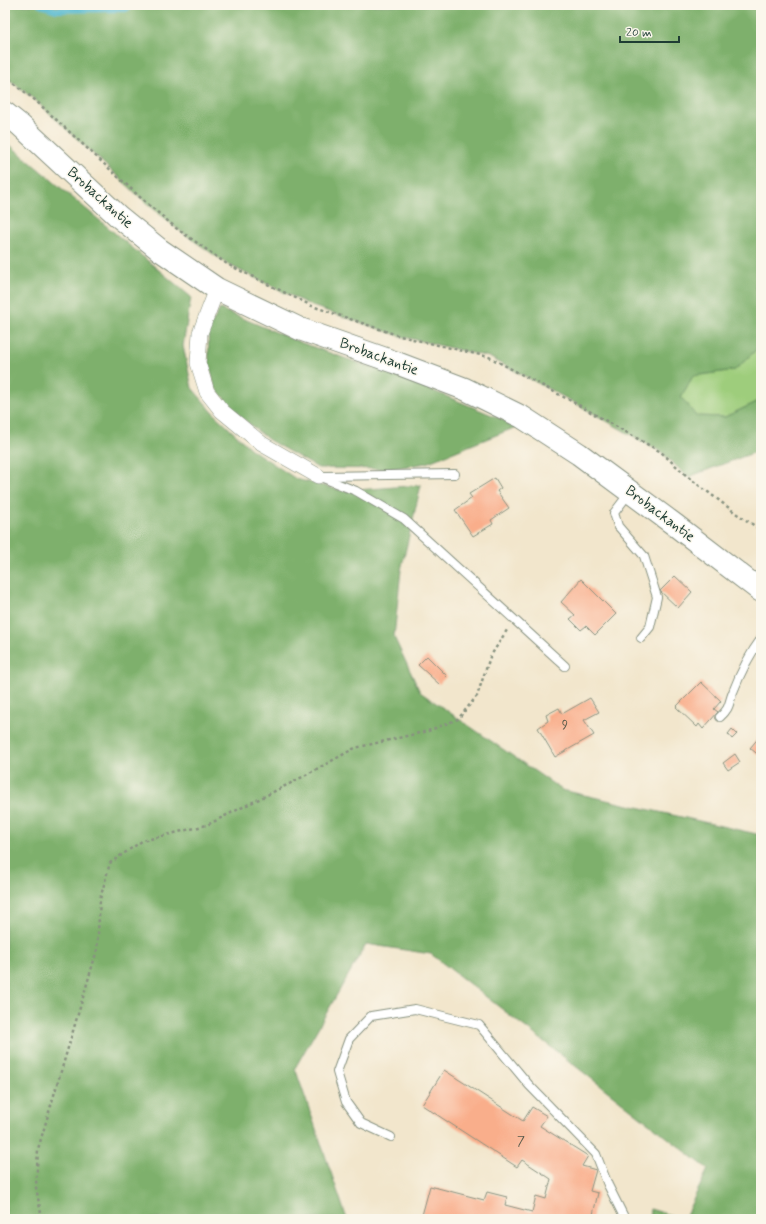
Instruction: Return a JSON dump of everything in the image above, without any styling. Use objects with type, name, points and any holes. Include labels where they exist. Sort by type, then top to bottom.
[{"type":"street","name":"Brobackantie","points":[[5,113],[118,216],[160,250],[217,289],[300,329],[465,389],[522,417],[579,454],[761,591]]},
{"type":"street","points":[[217,289],[200,332],[198,363],[207,392],[222,411],[262,444],[318,476]]},
{"type":"lane","points":[[318,476],[455,474]]},
{"type":"lane","points":[[318,476],[356,490],[404,519],[565,666]]},
{"type":"lane","points":[[630,492],[614,513],[618,526],[644,556],[657,598],[650,628],[641,638]]},
{"type":"lane","points":[[720,717],[727,710],[752,651],[761,639]]},
{"type":"lane","points":[[391,1137],[361,1123],[346,1102],[337,1072],[349,1039],[371,1016],[415,1009],[479,1025],[528,1085],[596,1154],[608,1185],[625,1219]]},
{"type":"path","points":[[5,76],[36,100],[142,199],[176,228],[227,264],[312,306],[400,336],[489,357],[575,403],[661,452],[688,477],[761,530]]},
{"type":"path","points":[[42,1219],[36,1187],[38,1148],[97,950],[100,899],[110,863],[142,841],[207,824],[296,781],[355,748],[428,731],[458,719],[477,696],[490,657],[515,620]]},
{"type":"green space","points":[[5,5],[761,5],[761,276],[755,286],[761,303],[761,345],[735,370],[693,376],[681,397],[696,416],[725,417],[761,400],[761,450],[688,477],[661,452],[575,403],[489,357],[400,336],[312,306],[227,264],[176,228],[142,199],[35,100],[5,76]]},
{"type":"green space","points":[[5,141],[191,297],[183,346],[192,388],[216,416],[251,449],[296,479],[344,491],[421,485],[401,570],[394,637],[420,692],[562,790],[761,835],[761,1219],[684,1219],[708,1169],[431,954],[366,944],[295,1068],[347,1219],[5,1219]]},
{"type":"green space","points":[[761,276],[761,303],[755,286]]},
{"type":"green space","points":[[220,309],[302,343],[409,381],[519,426],[426,463],[390,469],[318,468],[269,440],[242,418],[215,388],[209,362],[208,330]]},
{"type":"green space","points":[[761,345],[761,400],[725,417],[695,416],[681,397],[693,376],[735,370]]},
{"type":"green space","points":[[650,1209],[684,1219],[649,1219]]},
{"type":"building","points":[[495,478],[501,488],[497,491],[509,508],[491,520],[493,524],[473,536],[455,510],[472,498],[469,494]]},
{"type":"building","points":[[675,576],[692,592],[678,608],[660,591]]},
{"type":"building","points":[[581,579],[616,614],[595,635],[586,626],[581,630],[570,619],[575,615],[561,602]]},
{"type":"building","points":[[427,656],[447,676],[439,684],[418,665]]},
{"type":"building","points":[[701,682],[721,701],[714,709],[718,712],[703,729],[699,724],[697,727],[676,707]]},
{"type":"building","points":[[590,698],[599,712],[584,720],[594,735],[555,757],[538,728],[548,721],[546,715],[559,708],[562,714]]},
{"type":"building","points":[[732,729],[737,734],[732,739],[728,734]]},
{"type":"building","points":[[761,735],[761,757],[750,748]]},
{"type":"building","points":[[735,754],[740,762],[728,770],[723,763]]},
{"type":"building","points":[[444,1070],[523,1121],[532,1107],[547,1116],[540,1126],[588,1156],[582,1166],[596,1170],[590,1191],[598,1193],[592,1219],[421,1219],[430,1186],[484,1200],[487,1192],[507,1197],[505,1205],[532,1212],[536,1196],[546,1199],[551,1179],[522,1160],[517,1167],[422,1105]]},
{"type":"waterway","points":[[40,5],[56,10],[126,9],[131,5]]}]
